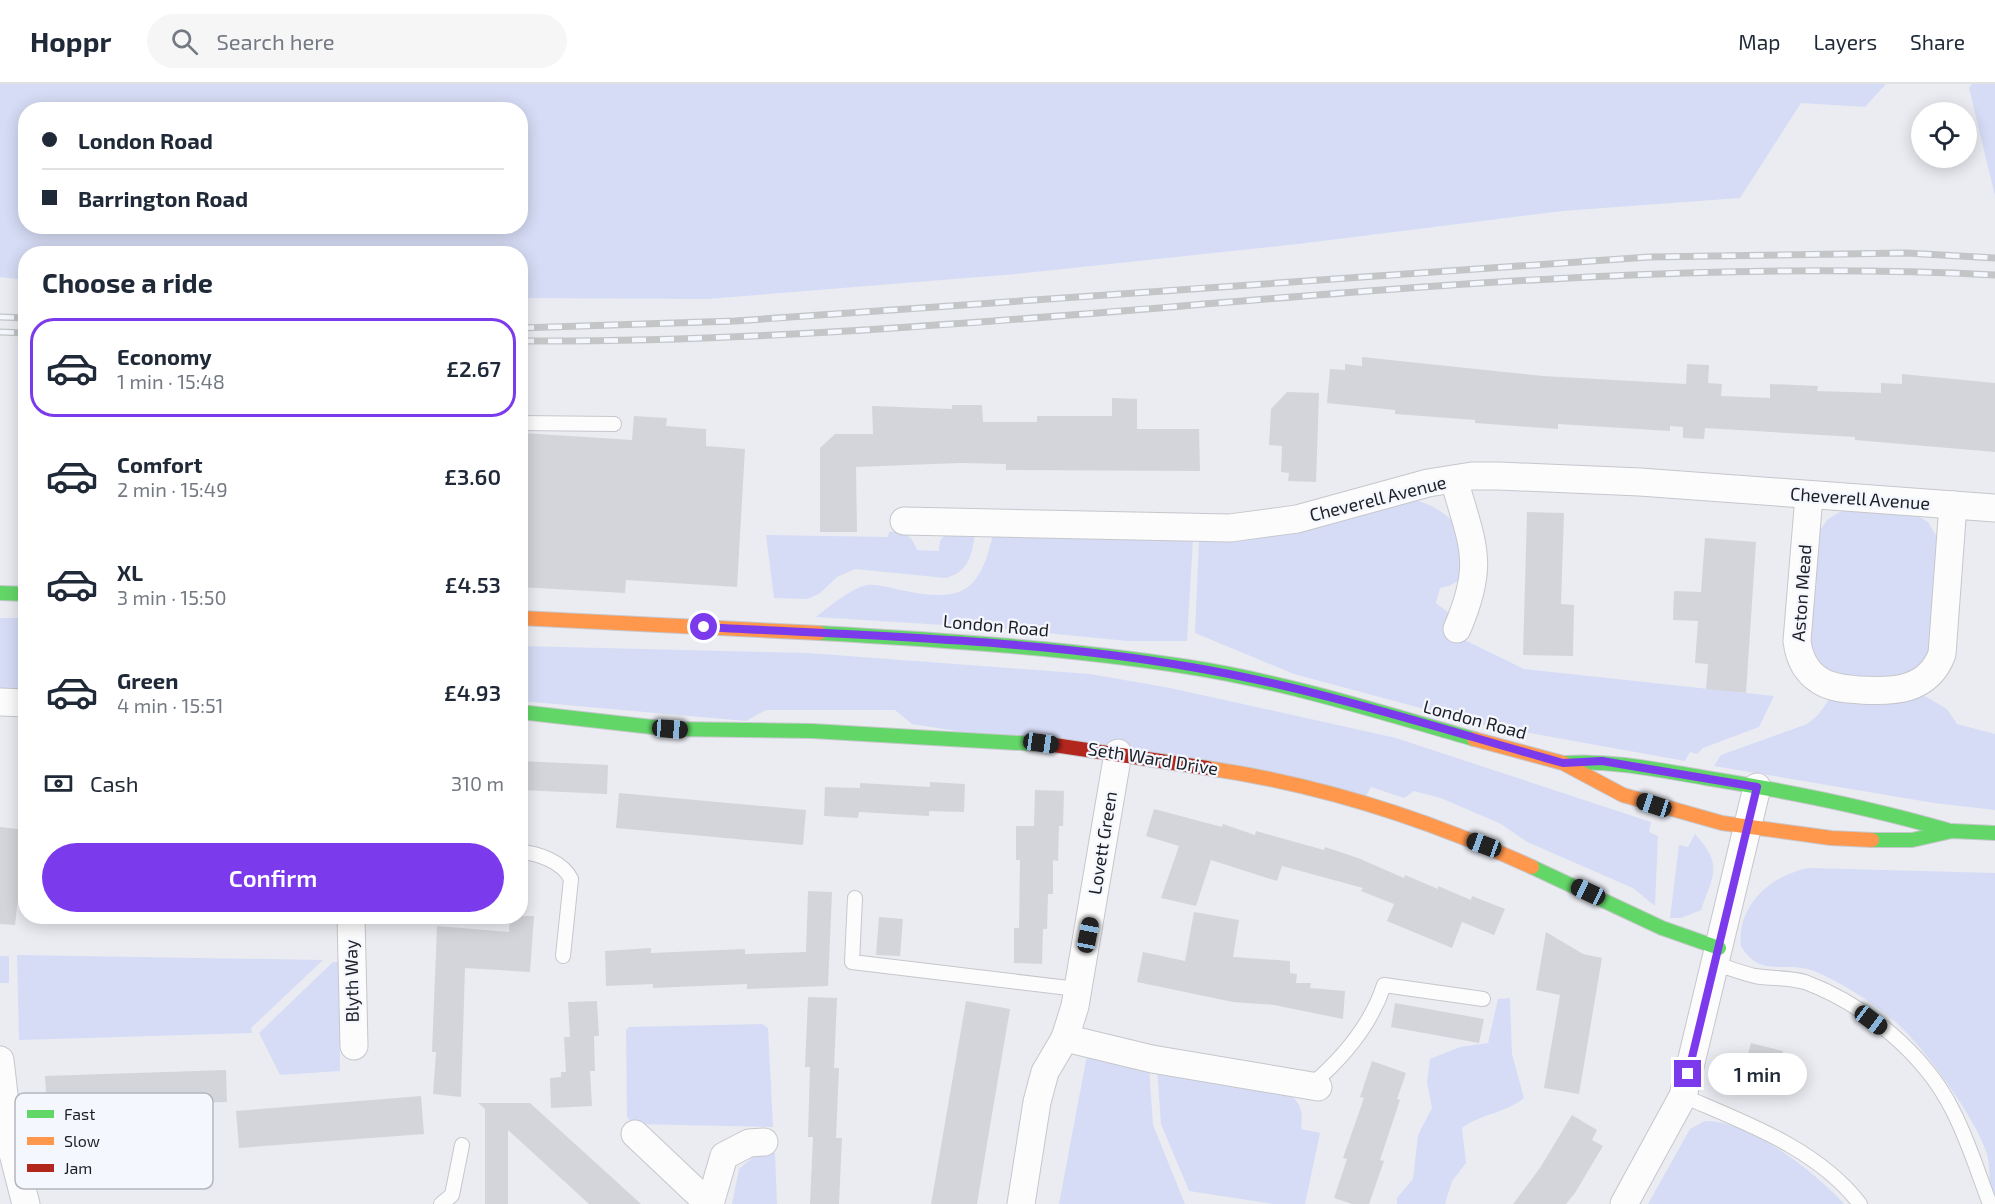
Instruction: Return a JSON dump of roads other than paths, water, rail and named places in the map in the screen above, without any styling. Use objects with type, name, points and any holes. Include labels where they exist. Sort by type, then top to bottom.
[{"type":"main road","points":[[0,593],[18,594]]},
{"type":"main road","name":"London Road","points":[[528,618],[911,638],[1033,647],[1210,670],[1295,690],[1563,763],[1623,795],[1670,810],[1748,827],[1831,838],[1888,841],[1912,840],[1952,831]]},
{"type":"main road","name":"Seth Ward Drive","points":[[528,713],[670,729],[936,736],[1041,743],[1271,777],[1434,827],[1531,865],[1718,956]]},
{"type":"main road","name":"London Road","points":[[1563,763],[1602,761],[1885,811],[1952,831],[1995,833]]},
{"type":"street","name":"Cheverell Avenue","points":[[904,520],[1230,528],[1297,519],[1428,483],[1473,476],[1545,477],[1995,508]]},
{"type":"street","points":[[1454,479],[1475,561],[1469,600],[1457,629]]},
{"type":"street","name":"Aston Mead","points":[[1809,496],[1797,641],[1800,658],[1821,682],[1848,689],[1884,692],[1912,687],[1923,682],[1932,674],[1942,654],[1953,505]]},
{"type":"street","points":[[0,702],[18,703]]},
{"type":"street","name":"Lovett Green","points":[[1021,1204],[1040,1092],[1054,1054],[1065,1038],[1077,989],[1118,753]]},
{"type":"street","points":[[1624,1204],[1683,1096],[1757,787]]},
{"type":"street","name":"Blyth Way","points":[[351,924],[354,1046]]},
{"type":"street","points":[[1065,1038],[1152,1059],[1314,1087]]},
{"type":"street","points":[[0,1060],[9,1138],[15,1161]]},
{"type":"street","points":[[635,1134],[709,1204],[724,1156],[749,1143],[764,1142]]},
{"type":"street","points":[[22,1189],[26,1204]]},
{"type":"lane","points":[[528,423],[614,424]]},
{"type":"lane","points":[[528,853],[558,864],[567,870],[571,879],[563,956]]},
{"type":"lane","points":[[855,898],[852,962],[1077,989]]},
{"type":"lane","points":[[1718,956],[1756,976],[1790,978],[1807,983],[1852,1006],[1891,1034],[1922,1064],[1953,1110],[1990,1204]]},
{"type":"lane","points":[[1314,1087],[1364,1027],[1384,985],[1483,999]]},
{"type":"lane","points":[[1683,1096],[1801,1152],[1831,1174],[1860,1204]]},
{"type":"lane","points":[[441,1204],[452,1195],[462,1145]]},
{"type":"railway","points":[[528,328],[735,321],[1649,257],[1906,253],[1995,258]]},
{"type":"railway","points":[[528,341],[705,338],[889,328],[1442,286],[1626,275],[1810,271],[1995,275]]},
{"type":"railway","points":[[0,317],[18,318]]},
{"type":"railway","points":[[0,332],[18,333]]}]
